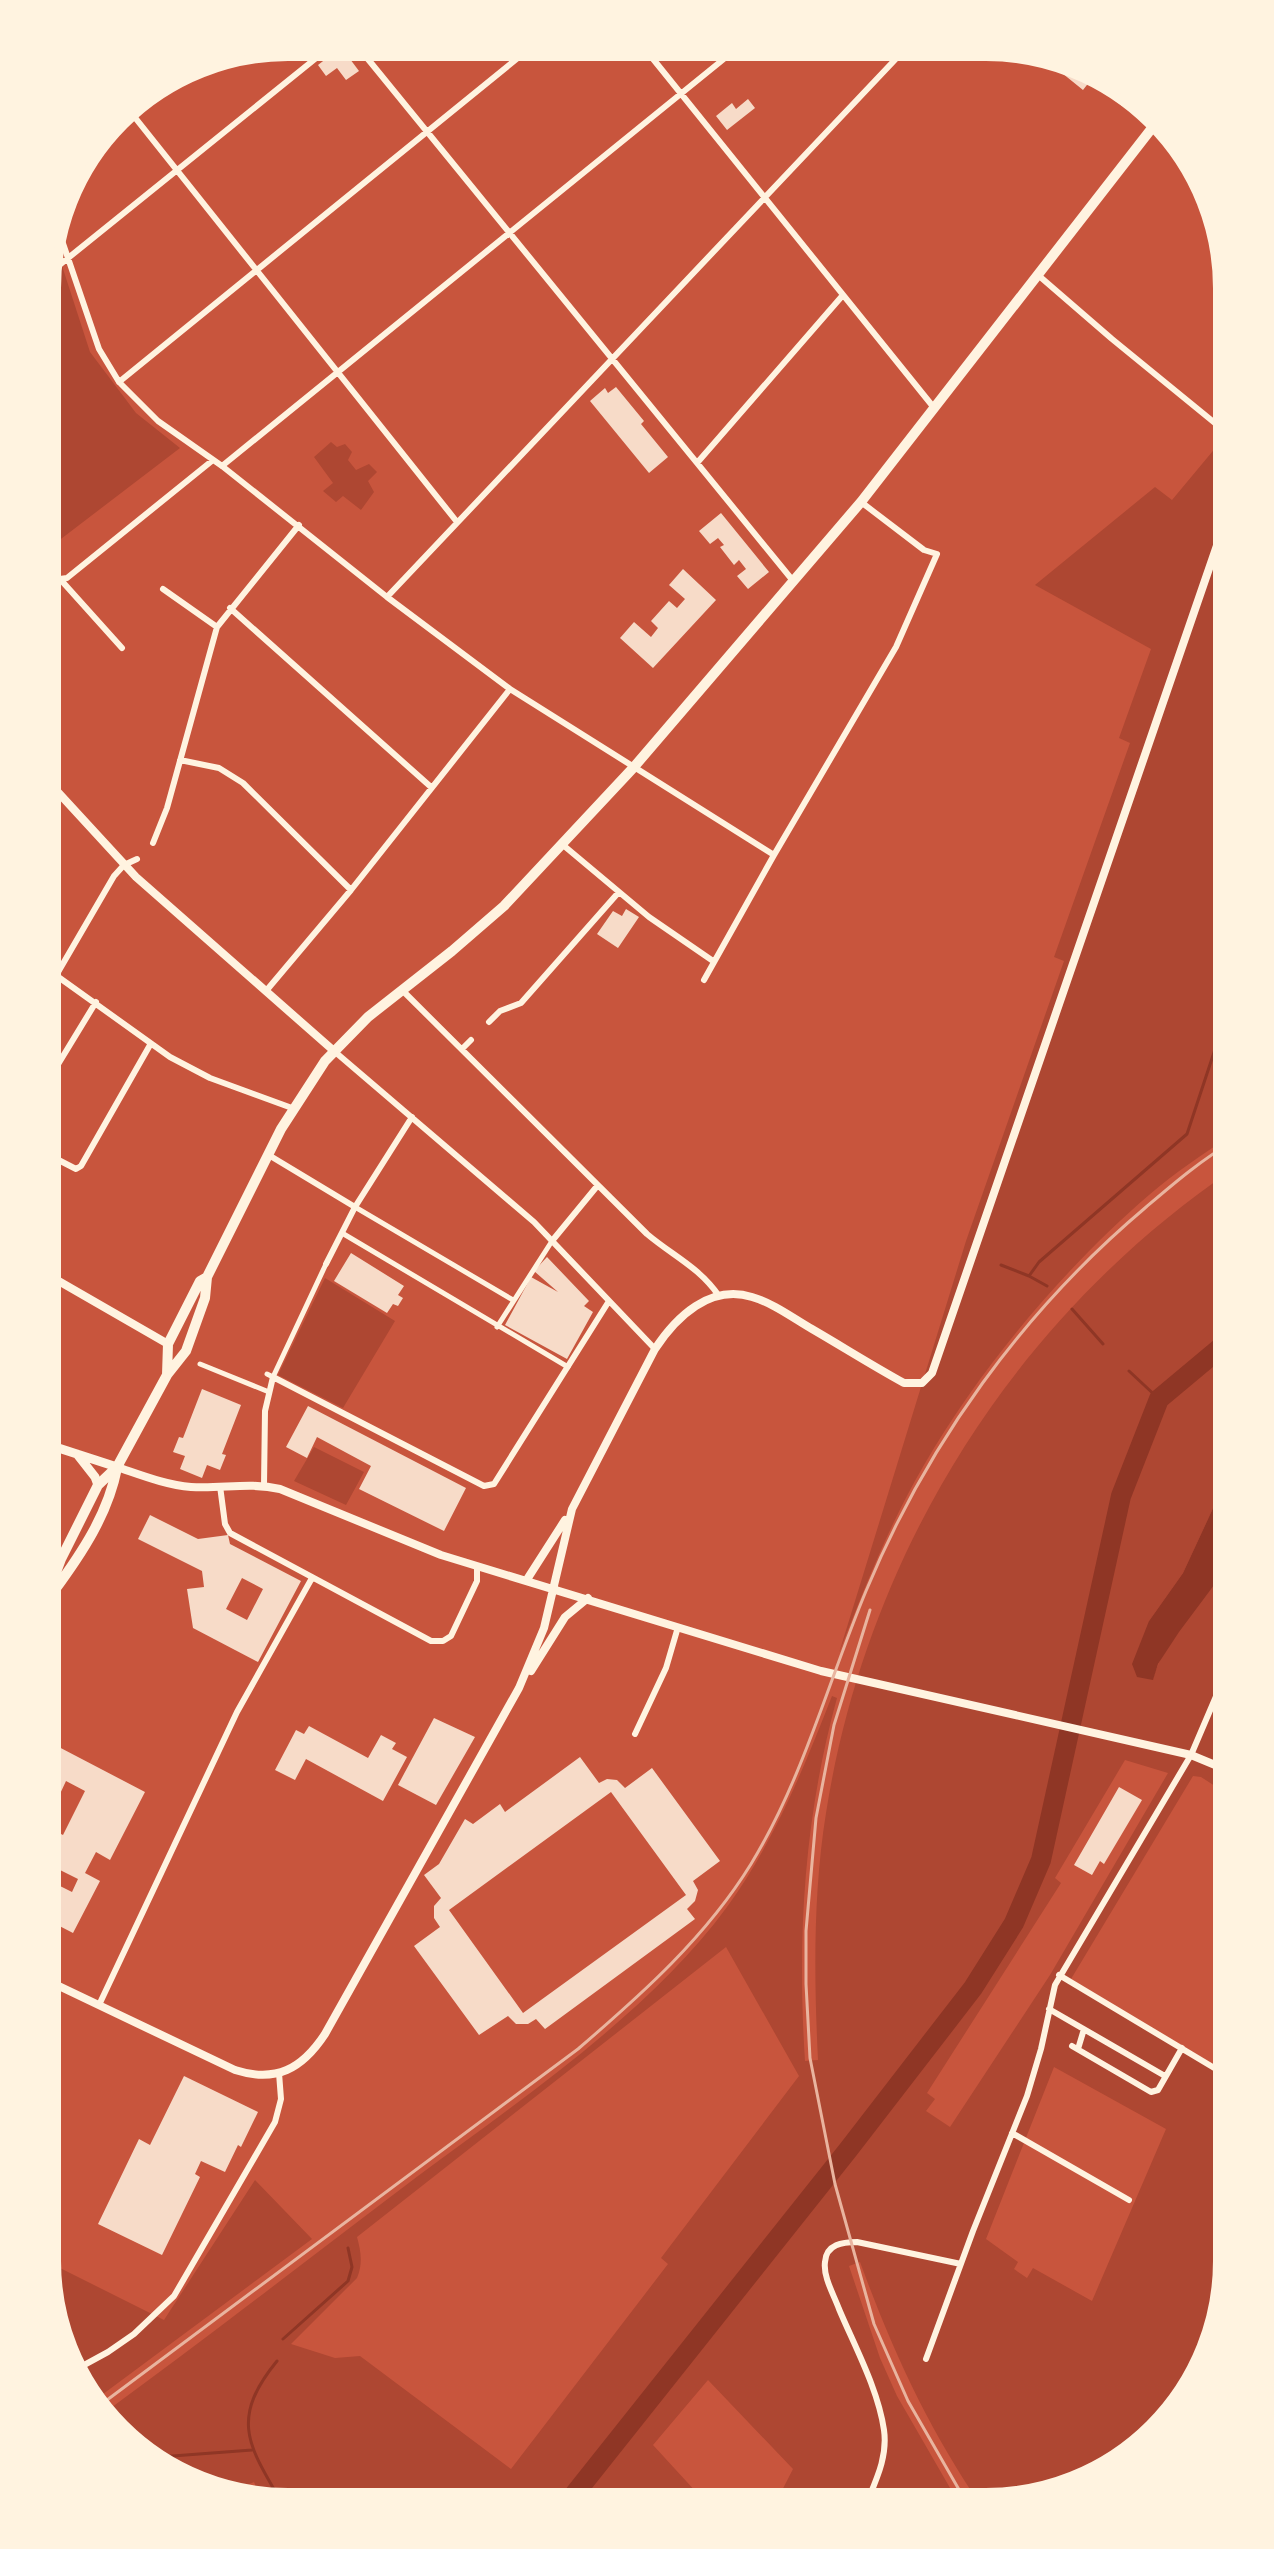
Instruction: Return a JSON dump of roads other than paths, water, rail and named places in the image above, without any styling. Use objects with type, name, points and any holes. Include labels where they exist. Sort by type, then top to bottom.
[{"type":"main road","points":[[56,1572],[98,1485],[117,1467],[167,1375],[186,1351],[205,1298],[207,1277],[267,1154],[292,1108],[334,1051],[368,1017],[494,916],[634,767],[861,502],[1152,127]]},
{"type":"main road","points":[[167,1375],[168,1344],[200,1281],[207,1277]]},
{"type":"main road","points":[[56,1447],[117,1467]]},
{"type":"main road","points":[[77,1454],[98,1485]]},
{"type":"main road","points":[[56,1586],[93,1532],[112,1496],[117,1467]]},
{"type":"street","points":[[56,270],[319,56]]},
{"type":"street","points":[[365,56],[794,582]]},
{"type":"street","points":[[119,382],[521,56]]},
{"type":"street","points":[[651,56],[935,409]]},
{"type":"street","points":[[222,466],[727,56]]},
{"type":"street","points":[[387,597],[898,56]]},
{"type":"street","points":[[134,115],[457,522]]},
{"type":"street","points":[[62,240],[99,349],[119,382],[158,421],[222,466],[387,597],[510,689],[774,855]]},
{"type":"street","points":[[1038,275],[1218,426]]},
{"type":"street","points":[[697,463],[843,295]]},
{"type":"street","points":[[60,579],[74,574],[213,460]]},
{"type":"street","points":[[704,980],[900,639],[937,554],[924,550],[861,502]]},
{"type":"street","points":[[153,843],[183,760],[217,627],[299,525]]},
{"type":"street","points":[[526,1581],[572,1509],[655,1349],[687,1312],[719,1296],[746,1295],[904,1383],[922,1383],[937,1365],[1218,543]]},
{"type":"street","points":[[56,575],[122,648]]},
{"type":"street","points":[[163,589],[217,627]]},
{"type":"street","points":[[230,608],[431,787]]},
{"type":"street","points":[[266,991],[351,890],[510,689]]},
{"type":"street","points":[[183,760],[219,768],[243,783],[351,890]]},
{"type":"street","points":[[56,790],[124,865],[534,1222],[655,1349]]},
{"type":"street","points":[[563,845],[618,893],[713,961]]},
{"type":"street","points":[[56,979],[114,876],[124,865],[137,859]]},
{"type":"street","points":[[489,1022],[498,1012],[521,1003],[618,893]]},
{"type":"street","points":[[58,976],[150,1045],[210,1078],[292,1108]]},
{"type":"street","points":[[402,990],[667,1251],[704,1275],[719,1296]]},
{"type":"street","points":[[56,1068],[96,1002]]},
{"type":"street","points":[[462,1049],[471,1040]]},
{"type":"street","points":[[56,1160],[70,1168],[81,1166],[150,1045]]},
{"type":"street","points":[[264,1485],[265,1411],[270,1376],[355,1207],[412,1117]]},
{"type":"street","points":[[267,1154],[513,1300]]},
{"type":"street","points":[[497,1327],[552,1241],[598,1185]]},
{"type":"street","points":[[342,1233],[568,1367]]},
{"type":"street","points":[[56,1279],[168,1344]]},
{"type":"street","points":[[270,1376],[484,1486],[494,1484],[609,1301]]},
{"type":"street","points":[[200,1364],[270,1392]]},
{"type":"street","points":[[117,1467],[170,1484],[264,1485],[477,1567],[588,1598],[821,1671],[1191,1755],[1218,1766]]},
{"type":"street","points":[[220,1486],[225,1524],[230,1533],[424,1639],[438,1642],[449,1639],[477,1581],[477,1567]]},
{"type":"street","points":[[519,1688],[544,1628],[572,1509]]},
{"type":"street","points":[[99,2005],[237,1712],[312,1578]]},
{"type":"street","points":[[56,1985],[248,2074],[279,2073],[306,2059],[325,2034],[519,1688],[565,1617],[588,1598]]},
{"type":"street","points":[[635,1734],[666,1668],[678,1627]]},
{"type":"street","points":[[926,2359],[1012,2133],[1041,2049],[1059,1975],[1191,1755],[1218,1692]]},
{"type":"street","points":[[1059,1975],[1218,2070]]},
{"type":"street","points":[[1049,2009],[1165,2076]]},
{"type":"street","points":[[1084,2029],[1075,2048],[1151,2092],[1158,2090],[1182,2048]]},
{"type":"street","points":[[82,2366],[148,2323],[186,2279],[275,2122],[281,2099],[279,2073]]},
{"type":"street","points":[[1012,2133],[1129,2200]]},
{"type":"street","points":[[870,2493],[883,2458],[883,2426],[866,2374],[830,2287],[825,2266],[828,2253],[840,2243],[857,2242],[961,2264]]},
{"type":"waterway","points":[[1047,1286],[1029,1276],[1039,1262],[1187,1134],[1218,1040]]},
{"type":"waterway","points":[[1001,1265],[1029,1276]]},
{"type":"waterway","points":[[1072,1309],[1103,1344]]},
{"type":"waterway","points":[[575,2493],[973,1988],[1014,1923],[1041,1860],[1121,1496],[1159,1399],[1218,1350]]},
{"type":"waterway","points":[[1129,1371],[1159,1399]]},
{"type":"waterway","points":[[283,2339],[348,2281],[352,2267],[348,2248]]},
{"type":"waterway","points":[[276,2492],[254,2450],[249,2434],[249,2418],[262,2382],[277,2361]]},
{"type":"waterway","points":[[163,2457],[252,2450]]},
{"type":"railway","points":[[104,2402],[578,2049],[649,1986],[693,1940],[733,1891],[769,1832],[800,1764],[852,1625],[890,1537],[949,1432],[1019,1336],[1100,1248],[1145,1208],[1218,1151]]},
{"type":"railway","points":[[870,1610],[834,1725],[816,1818],[806,1931],[810,2058],[835,2184],[874,2324],[908,2401],[961,2493]]}]
